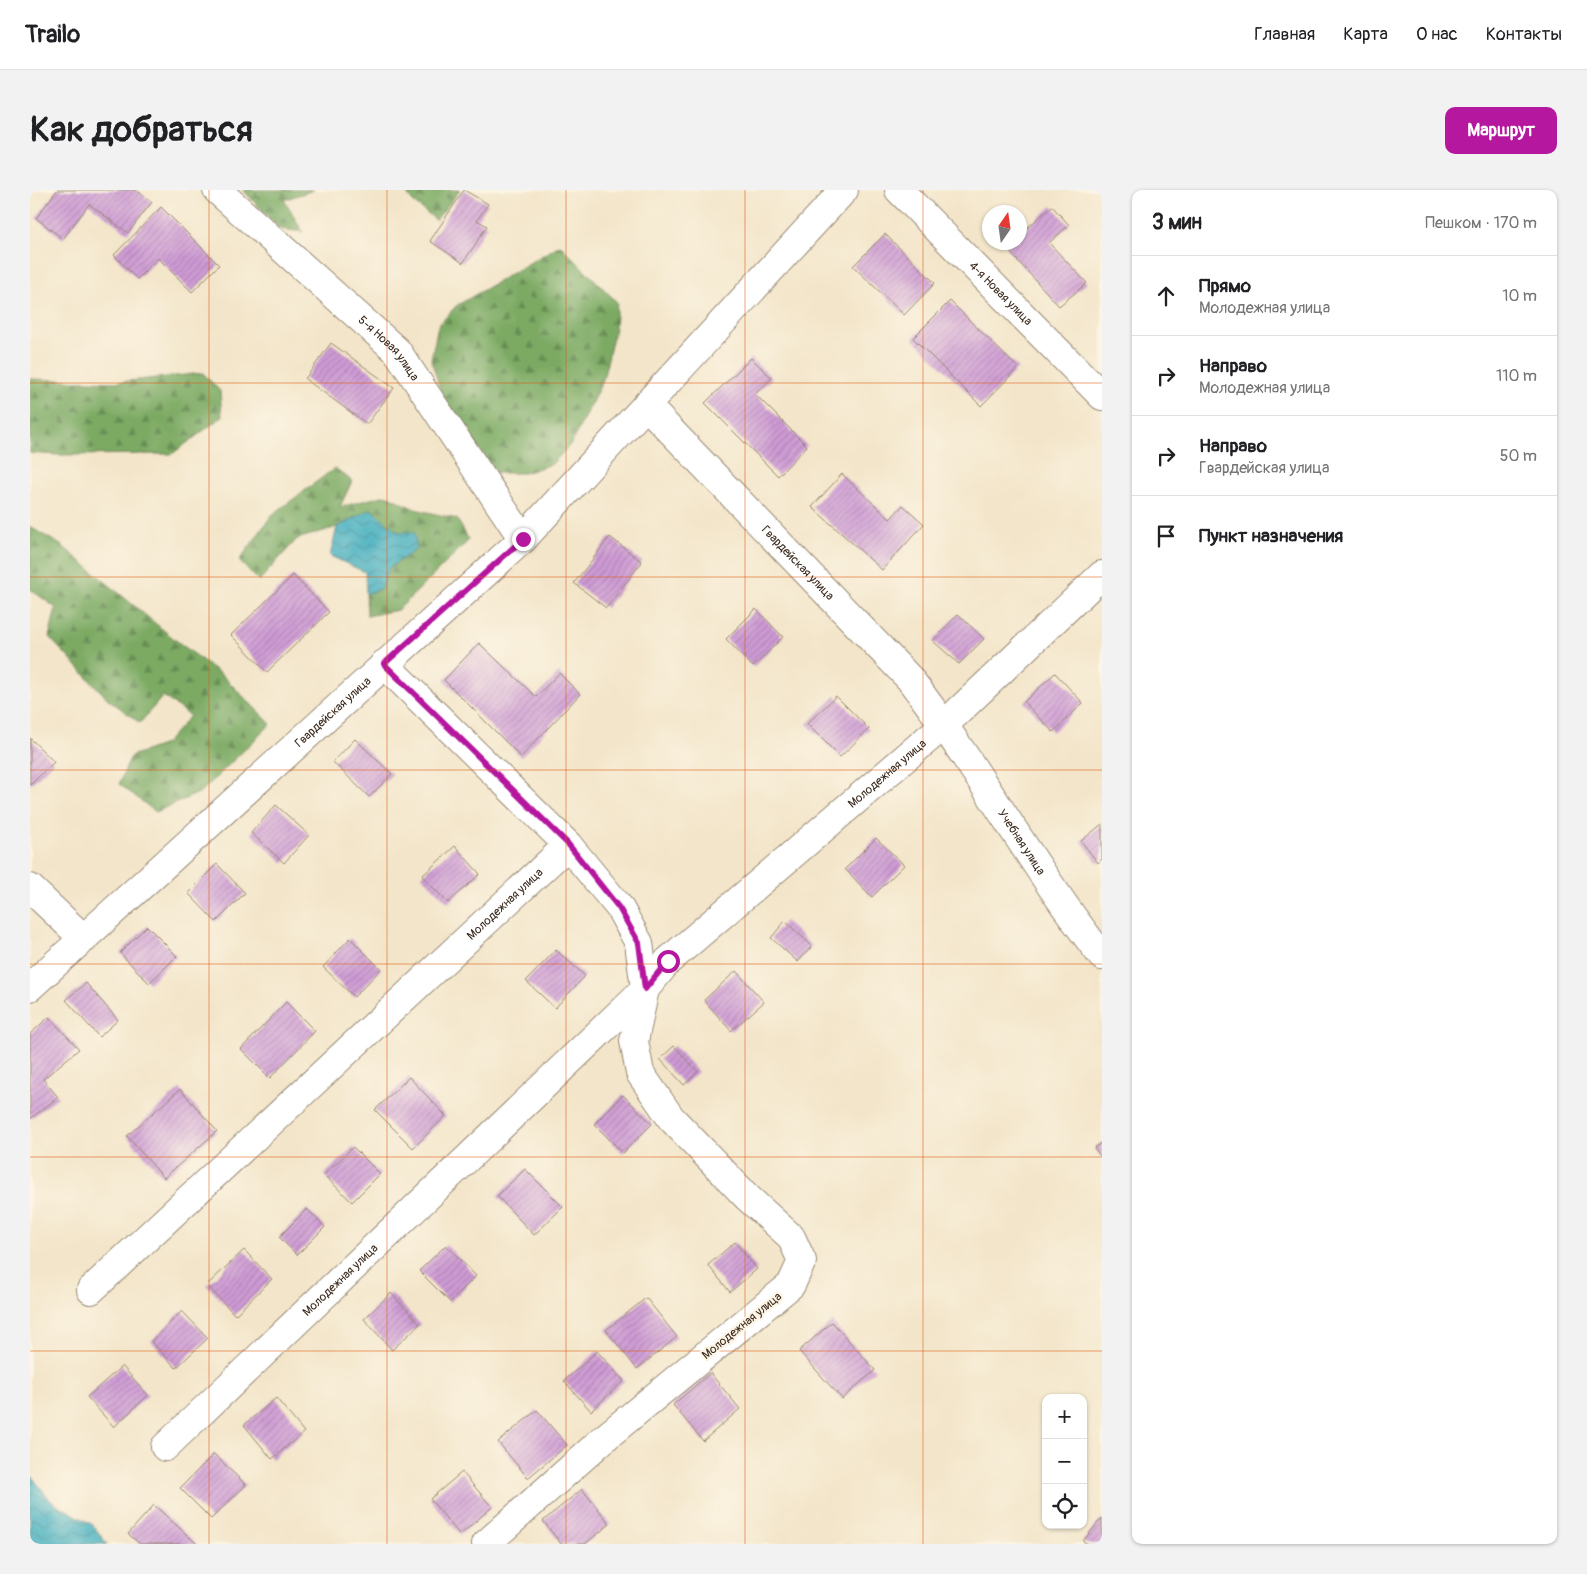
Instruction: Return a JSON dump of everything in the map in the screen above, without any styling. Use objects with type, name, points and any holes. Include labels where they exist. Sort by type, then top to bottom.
[{"type":"street","name":"5-я Новая улица","points":[[216,190],[397,351],[523,539]]},
{"type":"street","name":"Гвардейская улица","points":[[30,987],[523,539],[844,190]]},
{"type":"street","name":"4-я Новая улица","points":[[899,190],[1102,396]]},
{"type":"street","name":"Гвардейская улица","points":[[646,405],[909,678],[945,724]]},
{"type":"street","name":"Молодежная улица","points":[[165,1447],[645,989],[668,961],[945,724],[1102,575]]},
{"type":"street","name":"Молодежная улица","points":[[384,664],[568,844],[619,908],[639,943],[645,989],[634,1041],[640,1073],[671,1118],[748,1198],[792,1237],[802,1261],[791,1285],[607,1436],[486,1544]]},
{"type":"street","name":"Учебная улица","points":[[945,724],[1071,916],[1102,956]]},
{"type":"street","name":"Молодежная улица","points":[[91,1290],[568,844]]},
{"type":"street","points":[[30,888],[84,939]]},
{"type":"green space","points":[[243,190],[313,190],[284,200],[303,232],[280,229]]},
{"type":"green space","points":[[405,190],[460,190],[436,220],[412,201]]},
{"type":"green space","points":[[560,245],[617,302],[615,328],[603,380],[571,444],[552,464],[524,473],[496,473],[442,396],[431,359],[438,326],[456,306]]},
{"type":"green space","points":[[203,373],[220,391],[222,417],[172,454],[58,455],[30,453],[30,379],[119,382]]},
{"type":"green space","points":[[335,468],[352,481],[340,507],[386,495],[415,509],[457,519],[469,540],[398,610],[367,616],[366,594],[382,588],[398,533],[371,509],[337,527],[297,539],[259,581],[239,561],[272,515]]},
{"type":"green space","points":[[30,527],[61,545],[173,638],[223,676],[271,724],[201,792],[156,812],[119,784],[131,756],[165,744],[190,716],[163,696],[140,723],[108,699],[49,637],[56,608],[30,589]]},
{"type":"water","points":[[371,509],[398,532],[414,532],[417,549],[389,568],[382,588],[366,594],[365,572],[330,556],[337,527]]},
{"type":"water","points":[[30,1474],[51,1501],[93,1525],[107,1544],[30,1544]]},
{"type":"building","points":[[57,190],[136,190],[152,202],[128,233],[89,204],[63,239],[36,218]]},
{"type":"building","points":[[464,190],[488,204],[477,220],[487,226],[463,263],[430,241]]},
{"type":"building","points":[[1052,206],[1069,225],[1049,243],[1087,283],[1059,306],[1008,250],[1027,250],[1027,228]]},
{"type":"building","points":[[161,207],[219,265],[192,292],[158,258],[137,279],[114,255]]},
{"type":"building","points":[[885,234],[935,283],[904,315],[853,266]]},
{"type":"building","points":[[950,301],[1018,368],[981,406],[913,338]]},
{"type":"building","points":[[331,343],[394,388],[367,424],[305,379]]},
{"type":"building","points":[[751,358],[772,378],[755,394],[807,446],[778,476],[705,403]]},
{"type":"building","points":[[842,474],[890,519],[903,505],[924,524],[882,570],[812,507]]},
{"type":"building","points":[[610,537],[642,562],[606,608],[574,583]]},
{"type":"building","points":[[293,575],[329,612],[267,672],[231,635]]},
{"type":"building","points":[[756,609],[783,637],[753,667],[726,639]]},
{"type":"building","points":[[958,614],[984,639],[959,664],[933,641]]},
{"type":"building","points":[[479,643],[536,697],[559,673],[580,694],[521,757],[444,680]]},
{"type":"building","points":[[1055,673],[1083,703],[1053,732],[1024,702]]},
{"type":"building","points":[[836,696],[869,729],[840,757],[807,724]]},
{"type":"building","points":[[30,738],[54,762],[30,785]]},
{"type":"building","points":[[355,739],[392,774],[369,797],[333,762]]},
{"type":"building","points":[[276,805],[309,835],[284,863],[251,833]]},
{"type":"building","points":[[1102,824],[1102,859],[1098,863],[1081,841]]},
{"type":"building","points":[[876,838],[904,865],[872,897],[845,869]]},
{"type":"building","points":[[455,846],[480,874],[448,903],[422,876]]},
{"type":"building","points":[[217,864],[245,893],[216,922],[188,893]]},
{"type":"building","points":[[785,921],[812,946],[798,962],[771,938]]},
{"type":"building","points":[[147,926],[177,956],[149,983],[120,953]]},
{"type":"building","points":[[350,938],[381,969],[354,997],[323,967]]},
{"type":"building","points":[[556,950],[585,976],[555,1008],[526,981]]},
{"type":"building","points":[[736,971],[764,1002],[731,1031],[704,1000]]},
{"type":"building","points":[[86,983],[118,1020],[99,1037],[66,1000]]},
{"type":"building","points":[[286,1002],[315,1031],[270,1078],[241,1049]]},
{"type":"building","points":[[49,1017],[79,1049],[43,1079],[58,1097],[30,1119],[30,1034]]},
{"type":"building","points":[[674,1046],[698,1072],[684,1085],[660,1059]]},
{"type":"building","points":[[409,1077],[446,1116],[413,1148],[375,1110]]},
{"type":"building","points":[[180,1089],[217,1131],[164,1178],[127,1136]]},
{"type":"building","points":[[623,1095],[652,1124],[623,1153],[594,1124]]},
{"type":"building","points":[[1102,1142],[1102,1158],[1094,1148]]},
{"type":"building","points":[[353,1147],[380,1174],[352,1202],[324,1175]]},
{"type":"building","points":[[525,1169],[563,1207],[534,1235],[497,1196]]},
{"type":"building","points":[[307,1209],[325,1227],[297,1255],[279,1237]]},
{"type":"building","points":[[735,1242],[757,1269],[730,1292],[708,1265]]},
{"type":"building","points":[[446,1245],[476,1276],[450,1302],[419,1271]]},
{"type":"building","points":[[244,1250],[272,1279],[235,1315],[207,1285]]},
{"type":"building","points":[[391,1293],[420,1324],[392,1350],[364,1319]]},
{"type":"building","points":[[646,1298],[677,1337],[637,1369],[606,1330]]},
{"type":"building","points":[[182,1311],[208,1338],[176,1368],[151,1341]]},
{"type":"building","points":[[832,1322],[875,1370],[842,1399],[799,1351]]},
{"type":"building","points":[[597,1351],[624,1381],[591,1411],[564,1381]]},
{"type":"building","points":[[122,1366],[148,1395],[114,1427],[87,1397]]},
{"type":"building","points":[[710,1373],[740,1409],[703,1441],[673,1405]]},
{"type":"building","points":[[276,1398],[304,1432],[272,1459],[244,1425]]},
{"type":"building","points":[[537,1410],[567,1445],[528,1478],[498,1442]]},
{"type":"building","points":[[214,1454],[246,1485],[211,1519],[180,1488]]},
{"type":"building","points":[[462,1472],[492,1507],[460,1535],[430,1499]]},
{"type":"building","points":[[582,1489],[610,1524],[585,1544],[561,1544],[543,1521]]},
{"type":"building","points":[[154,1505],[197,1544],[140,1544],[128,1534]]},
{"type":"building","points":[[1102,1518],[1102,1544],[1088,1544],[1083,1541]]},
{"type":"route","points":[[523,539],[384,664],[568,844],[619,908],[639,943],[645,989],[668,961]]}]
